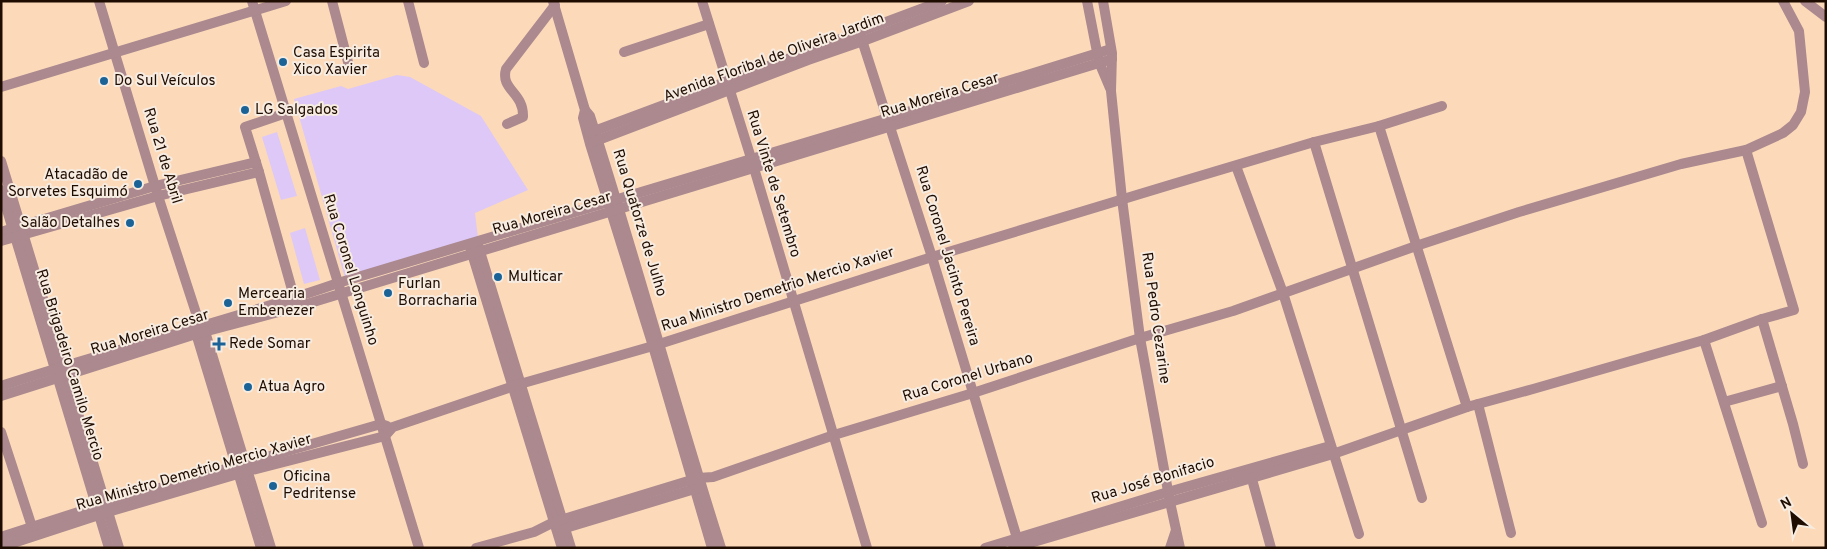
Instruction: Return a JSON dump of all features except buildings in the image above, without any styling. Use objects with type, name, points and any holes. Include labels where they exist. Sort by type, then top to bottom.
[{"type":"street","name":"Rua 21 de Abril","points":[[99,1],[242,468],[262,548]]},
{"type":"street","points":[[1,87],[115,54],[253,6],[286,1]]},
{"type":"street","points":[[332,1],[348,62]]},
{"type":"street","points":[[408,1],[424,64]]},
{"type":"street","name":"Rua Vinte de Setembro","points":[[702,1],[753,163],[792,300],[867,548]]},
{"type":"street","name":"Avenida Floribal de Oliveira Jardim","points":[[592,137],[806,56],[859,31],[942,1]]},
{"type":"street","name":"Avenida Floribal de Oliveira Jardim","points":[[806,56],[863,41],[970,1]]},
{"type":"street","points":[[1789,7],[1805,1],[1826,17]]},
{"type":"street","points":[[1088,4],[1103,2]]},
{"type":"street","name":"Rua Pedro Cezarine","points":[[1103,2],[1112,54],[1111,91],[1122,199],[1140,338],[1180,548]]},
{"type":"street","points":[[507,124],[522,117],[523,109],[520,101],[506,83],[504,76],[506,69],[554,3]]},
{"type":"street","name":"Rua Quatorze de Julho","points":[[554,3],[585,110],[583,118],[592,137],[606,179],[696,484],[721,548]]},
{"type":"street","name":"Rua Pedro Cezarine","points":[[1088,4],[1098,58],[1111,91]]},
{"type":"street","name":"Rua Coronel Longuinho","points":[[253,6],[419,548]]},
{"type":"street","name":"Rua Coronel Urbano","points":[[476,548],[696,484],[834,435],[1233,310],[1519,212],[1672,167],[1746,150],[1783,133],[1793,126],[1802,112],[1805,92],[1799,31],[1789,7]]},
{"type":"street","points":[[624,52],[709,24]]},
{"type":"street","name":"Rua Coronel Jacinto Pereira","points":[[859,31],[932,257],[1018,545]]},
{"type":"street","name":"Rua Moreira Cesar","points":[[296,303],[338,283],[474,247],[890,123],[1112,54]]},
{"type":"street","name":"Rua Ministro Demetrio Mercio Xavier","points":[[242,468],[385,436],[393,427],[516,385],[656,345],[792,300],[1122,199],[1314,142],[1379,126],[1442,106]]},
{"type":"street","points":[[286,113],[245,127],[296,303]]},
{"type":"street","points":[[1379,126],[1467,407]]},
{"type":"street","points":[[1314,142],[1422,498]]},
{"type":"street","name":"Rua José Bonifacio","points":[[985,548],[1018,545],[1169,497],[1402,429],[1467,407],[1704,340],[1762,319],[1794,310],[1746,150]]},
{"type":"street","name":"Rua Brigadeiro Camilo Mercio","points":[[1,161],[18,231],[39,303],[102,509],[118,548]]},
{"type":"street","points":[[1236,166],[1283,293],[1359,534]]},
{"type":"street","points":[[1,232],[18,231],[156,191],[258,167]]},
{"type":"street","name":"Rua Brigadeiro Camilo Mercio","points":[[1,190],[18,231]]},
{"type":"street","points":[[1,241],[18,231]]},
{"type":"street","points":[[474,247],[559,525],[562,548]]},
{"type":"street","name":"Rua Moreira Cesar","points":[[1,396],[23,384],[60,371],[199,327],[341,294],[474,247]]},
{"type":"street","points":[[1762,319],[1803,464]]},
{"type":"street","points":[[1704,340],[1762,523]]},
{"type":"street","name":"Rua Moreira Cesar","points":[[1,386],[23,384]]},
{"type":"street","points":[[1724,402],[1782,386]]},
{"type":"street","points":[[1478,404],[1511,533]]},
{"type":"street","points":[[381,424],[393,427]]},
{"type":"street","name":"Rua Ministro Demetrio Mercio Xavier","points":[[1,547],[34,532],[102,509],[242,468],[381,424]]},
{"type":"street","points":[[1,432],[34,532]]},
{"type":"street","name":"Rua 21 de Abril","points":[[242,468],[271,548]]},
{"type":"street","points":[[1250,473],[1271,548]]},
{"type":"street","name":"Rua Brigadeiro Camilo Mercio","points":[[102,509],[109,548]]},
{"type":"street","name":"Rua Quatorze de Julho","points":[[705,511],[712,548]]},
{"type":"street","points":[[559,525],[571,548]]},
{"type":"street","points":[[1170,548],[1176,529]]},
{"type":"street","name":"Rua Ministro Demetrio Mercio Xavier","points":[[1,537],[34,532]]},
{"type":"shaded area","points":[[397,75],[410,77],[481,116],[528,190],[475,213],[478,238],[345,278],[294,99],[341,86],[348,89]]},
{"type":"shaded area","points":[[277,132],[297,196],[281,200],[262,137]]},
{"type":"shaded area","points":[[305,228],[320,280],[304,284],[290,233]]},
{"type":"place","name":"Casa Espirita Xico Xavier","points":[[283,62]]},
{"type":"place","name":"Do Sul Veículos","points":[[104,81]]},
{"type":"place","name":"LG Salgados","points":[[245,110]]},
{"type":"place","name":"Atacadão de Sorvetes Esquimó","points":[[138,184]]},
{"type":"place","name":"Salão Detalhes","points":[[130,223]]},
{"type":"place","name":"Multicar","points":[[498,277]]},
{"type":"place","name":"Furlan Borracharia","points":[[388,293]]},
{"type":"place","name":"Mercearia Embenezer","points":[[228,303]]},
{"type":"place","name":"Rede Somar","points":[[219,344]]},
{"type":"place","name":"Atua Agro","points":[[248,387]]},
{"type":"place","name":"Oficina Pedritense","points":[[273,486]]}]
